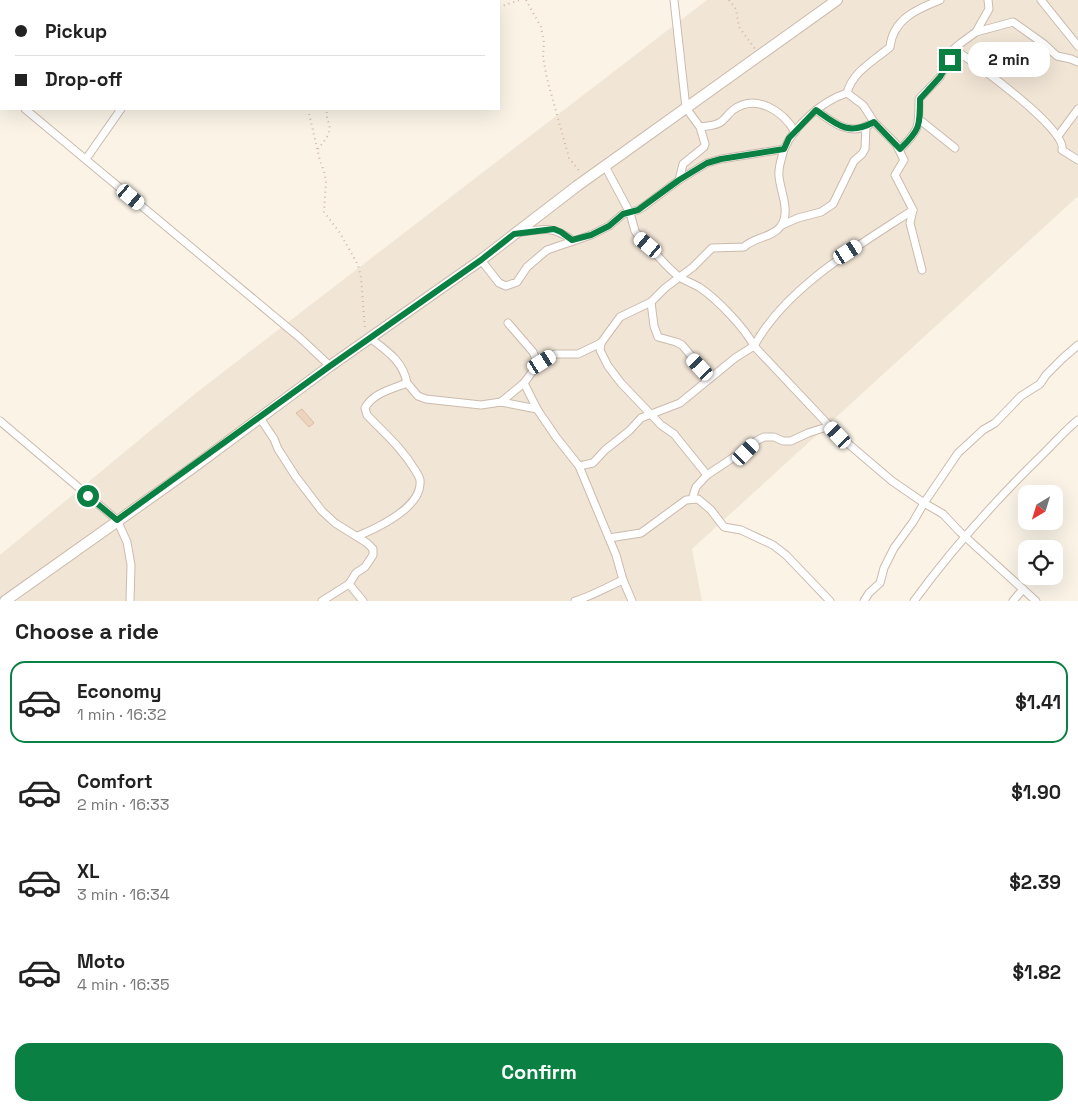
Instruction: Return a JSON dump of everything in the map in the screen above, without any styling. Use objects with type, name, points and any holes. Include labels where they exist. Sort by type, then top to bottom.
[{"type":"main road","points":[[5,601],[330,366],[481,260],[605,166],[837,0]]},
{"type":"street","points":[[674,0],[686,108],[700,127],[705,144],[704,148],[684,164],[679,180]]},
{"type":"street","points":[[847,93],[849,85],[860,70],[890,47],[892,34],[896,27],[917,9],[940,0]]},
{"type":"street","points":[[976,32],[989,9],[988,0]]},
{"type":"street","points":[[900,149],[912,137],[919,126],[920,99],[945,71],[954,49],[976,32],[1013,22],[1057,56],[1075,60],[1078,47],[1041,0]]},
{"type":"street","points":[[954,49],[1047,122],[1058,136],[1063,146],[1062,150],[1078,160]]},
{"type":"street","points":[[782,225],[785,205],[779,178],[779,166],[789,138],[816,110],[834,97],[847,93]]},
{"type":"street","points":[[847,93],[863,105],[874,122],[900,149],[904,160],[895,175],[913,210],[910,223],[922,270]]},
{"type":"street","points":[[700,127],[720,123],[732,110],[752,103],[769,106],[778,112],[795,132]]},
{"type":"street","points":[[1058,136],[1078,109]]},
{"type":"street","points":[[26,110],[299,337],[330,366]]},
{"type":"street","points":[[86,159],[120,110]]},
{"type":"street","points":[[816,110],[845,128],[855,130],[874,122]]},
{"type":"street","points":[[920,120],[955,148]]},
{"type":"street","points":[[501,402],[524,383],[538,364],[555,354],[578,354],[601,343],[609,335],[620,317],[651,302],[665,288],[693,267],[712,248],[744,247],[750,242],[770,234],[782,225],[814,214],[833,204],[854,161],[862,154],[865,148],[866,126]]},
{"type":"street","points":[[481,260],[499,283],[506,286],[517,282],[527,267],[547,250],[591,235],[609,226],[623,214],[638,210],[679,180],[707,163],[784,149]]},
{"type":"street","points":[[605,166],[630,213],[635,231],[640,238],[680,277],[697,286],[741,327],[754,346],[830,426],[892,481],[943,514],[964,536],[1036,601]]},
{"type":"street","points":[[580,466],[593,463],[641,418],[680,403],[754,346],[764,328],[807,285],[848,252],[913,210]]},
{"type":"street","points":[[514,234],[554,229],[572,240]]},
{"type":"street","points":[[651,302],[654,326],[658,337],[682,345],[710,378]]},
{"type":"street","points":[[508,323],[533,352],[538,364]]},
{"type":"street","points":[[370,338],[400,363],[407,383],[418,396],[426,399],[481,405],[501,402],[537,410]]},
{"type":"street","points":[[601,343],[600,350],[608,366],[621,384],[635,400],[674,434],[684,445],[693,460],[707,475]]},
{"type":"street","points":[[864,601],[869,592],[880,583],[884,568],[892,551],[914,522],[924,503],[958,453],[983,430],[995,423],[1020,396],[1040,384],[1046,375],[1078,345]]},
{"type":"street","points":[[358,536],[399,515],[415,497],[420,487],[420,478],[407,456],[367,414],[365,408],[369,401],[384,392],[407,383]]},
{"type":"street","points":[[524,383],[537,410],[580,466],[610,538],[623,580],[632,601]]},
{"type":"street","points":[[260,418],[296,477],[322,511],[335,524],[358,536],[372,548],[373,555],[365,567],[356,573],[349,584],[322,601]]},
{"type":"street","points":[[914,601],[939,566],[964,536],[1002,495],[1078,420]]},
{"type":"street","points":[[0,421],[117,520],[129,550],[131,565],[130,601]]},
{"type":"street","points":[[692,499],[696,487],[707,475],[734,457],[746,452],[764,437],[791,441],[830,426]]},
{"type":"street","points":[[610,538],[641,533],[686,500],[698,499],[705,504],[724,527],[741,530],[773,545],[830,601]]},
{"type":"street","points":[[575,601],[592,596],[606,587],[623,580]]},
{"type":"street","points":[[349,584],[362,601]]},
{"type":"street","points":[[1013,601],[1023,589]]},
{"type":"path","points":[[500,7],[520,0]]},
{"type":"path","points":[[526,0],[541,27],[547,79],[569,158],[586,180]]},
{"type":"path","points":[[729,0],[736,9],[739,27],[759,55]]},
{"type":"path","points":[[308,110],[326,181],[324,212],[340,233],[358,265],[361,277],[364,329],[370,338]]},
{"type":"path","points":[[317,150],[329,133],[330,126],[326,117],[327,110]]},
{"type":"shaded area","points":[[707,0],[1078,0],[1078,196],[692,549],[702,601],[0,601],[0,555],[196,393]]},
{"type":"building","points":[[302,409],[314,423],[309,427],[296,413]]},
{"type":"route","points":[[88,496],[117,520],[191,469],[330,366],[481,260],[514,234],[554,229],[572,240],[591,235],[609,226],[623,214],[638,210],[659,193],[707,163],[784,149],[789,138],[816,110],[845,128],[855,130],[864,128],[874,122],[900,149],[912,137],[919,126],[920,99],[945,71],[950,60]]}]
